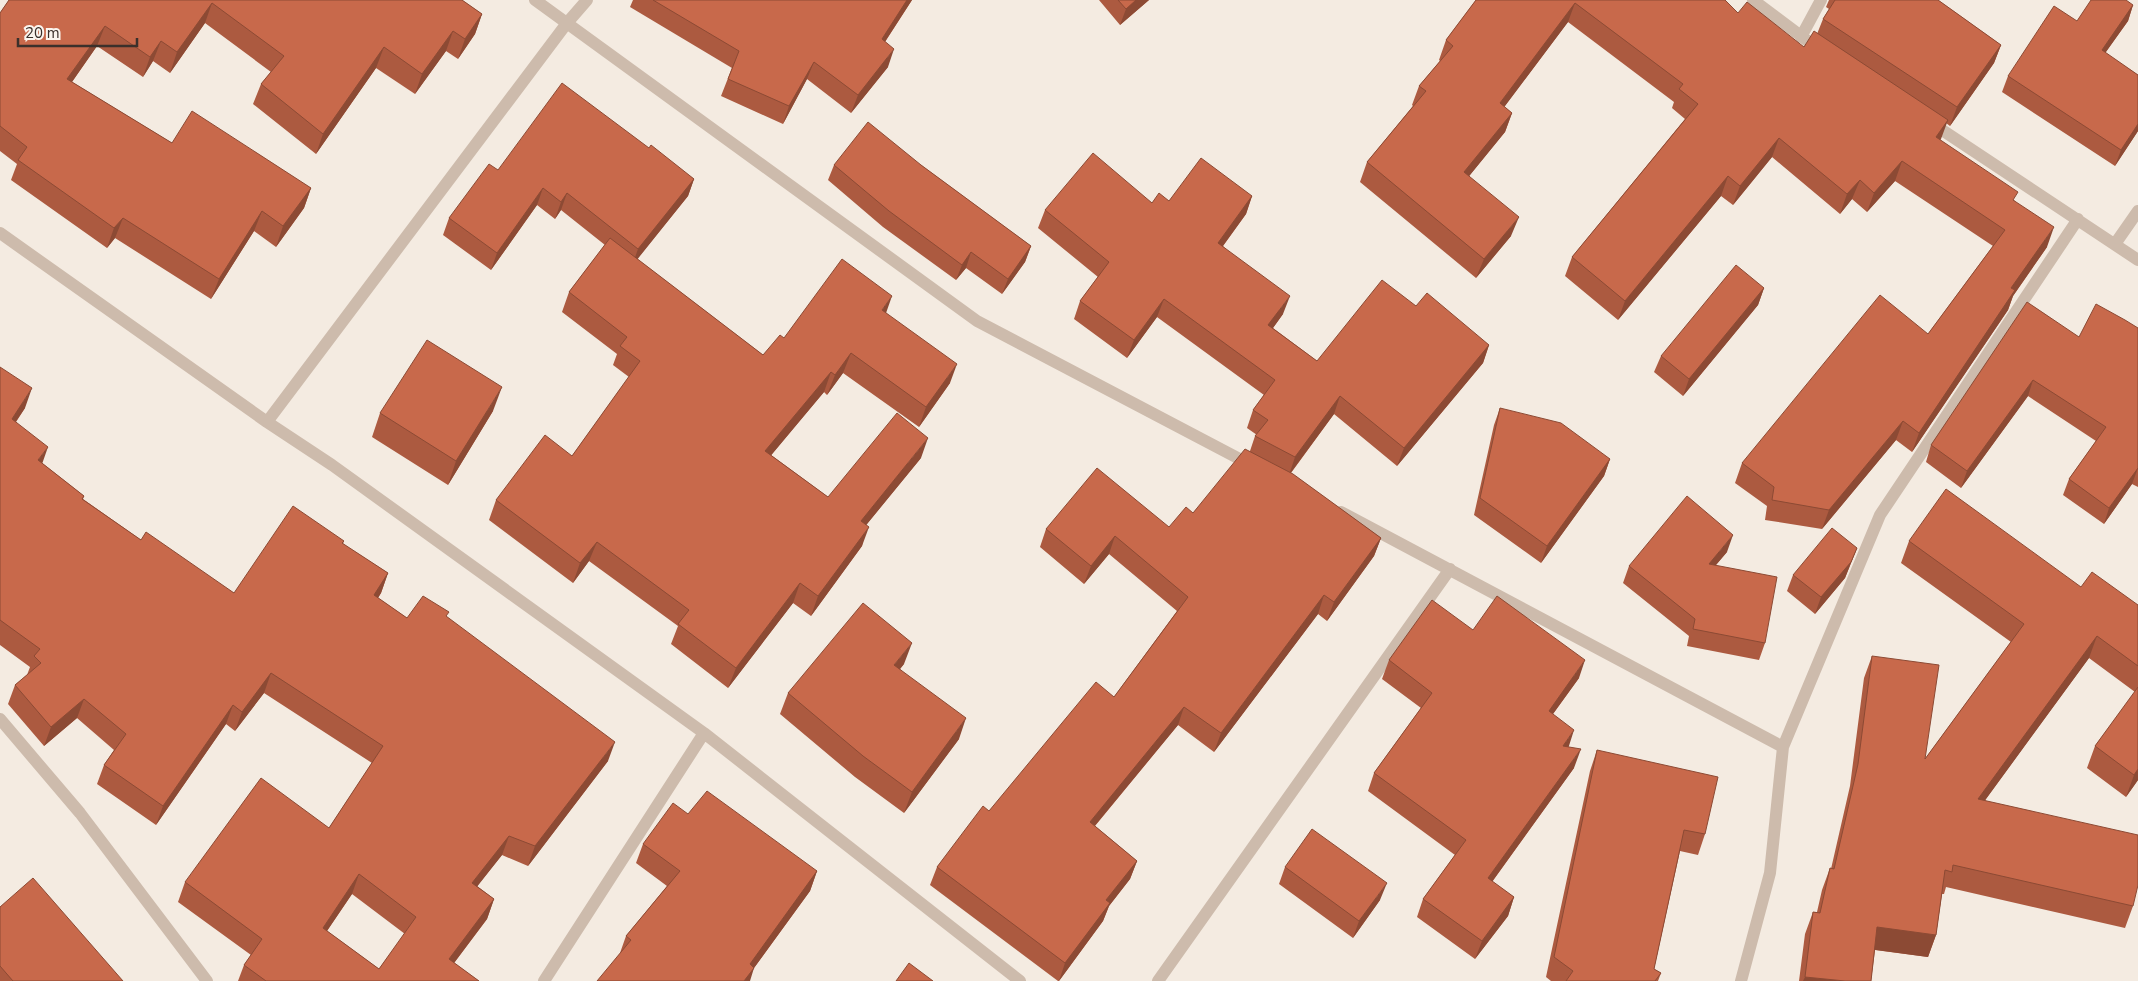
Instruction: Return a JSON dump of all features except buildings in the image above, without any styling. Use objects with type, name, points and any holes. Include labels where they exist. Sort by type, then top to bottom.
[{"type":"street","points":[[535,0],[977,321],[1265,472]]},
{"type":"street","points":[[268,422],[567,23],[587,0]]},
{"type":"street","points":[[1753,0],[1801,38],[1834,59]]},
{"type":"street","points":[[1801,38],[1822,0]]},
{"type":"street","points":[[1915,112],[2138,260]]},
{"type":"street","points":[[2114,244],[2138,211]]},
{"type":"street","points":[[1741,981],[1770,873],[1783,747],[1880,514],[2078,219]]},
{"type":"street","points":[[0,233],[332,465],[704,733],[1020,981]]},
{"type":"street","points":[[1327,504],[1783,747]]},
{"type":"street","points":[[1158,981],[1450,569]]},
{"type":"street","points":[[0,719],[80,813],[207,981]]},
{"type":"street","points":[[544,981],[704,733]]}]
